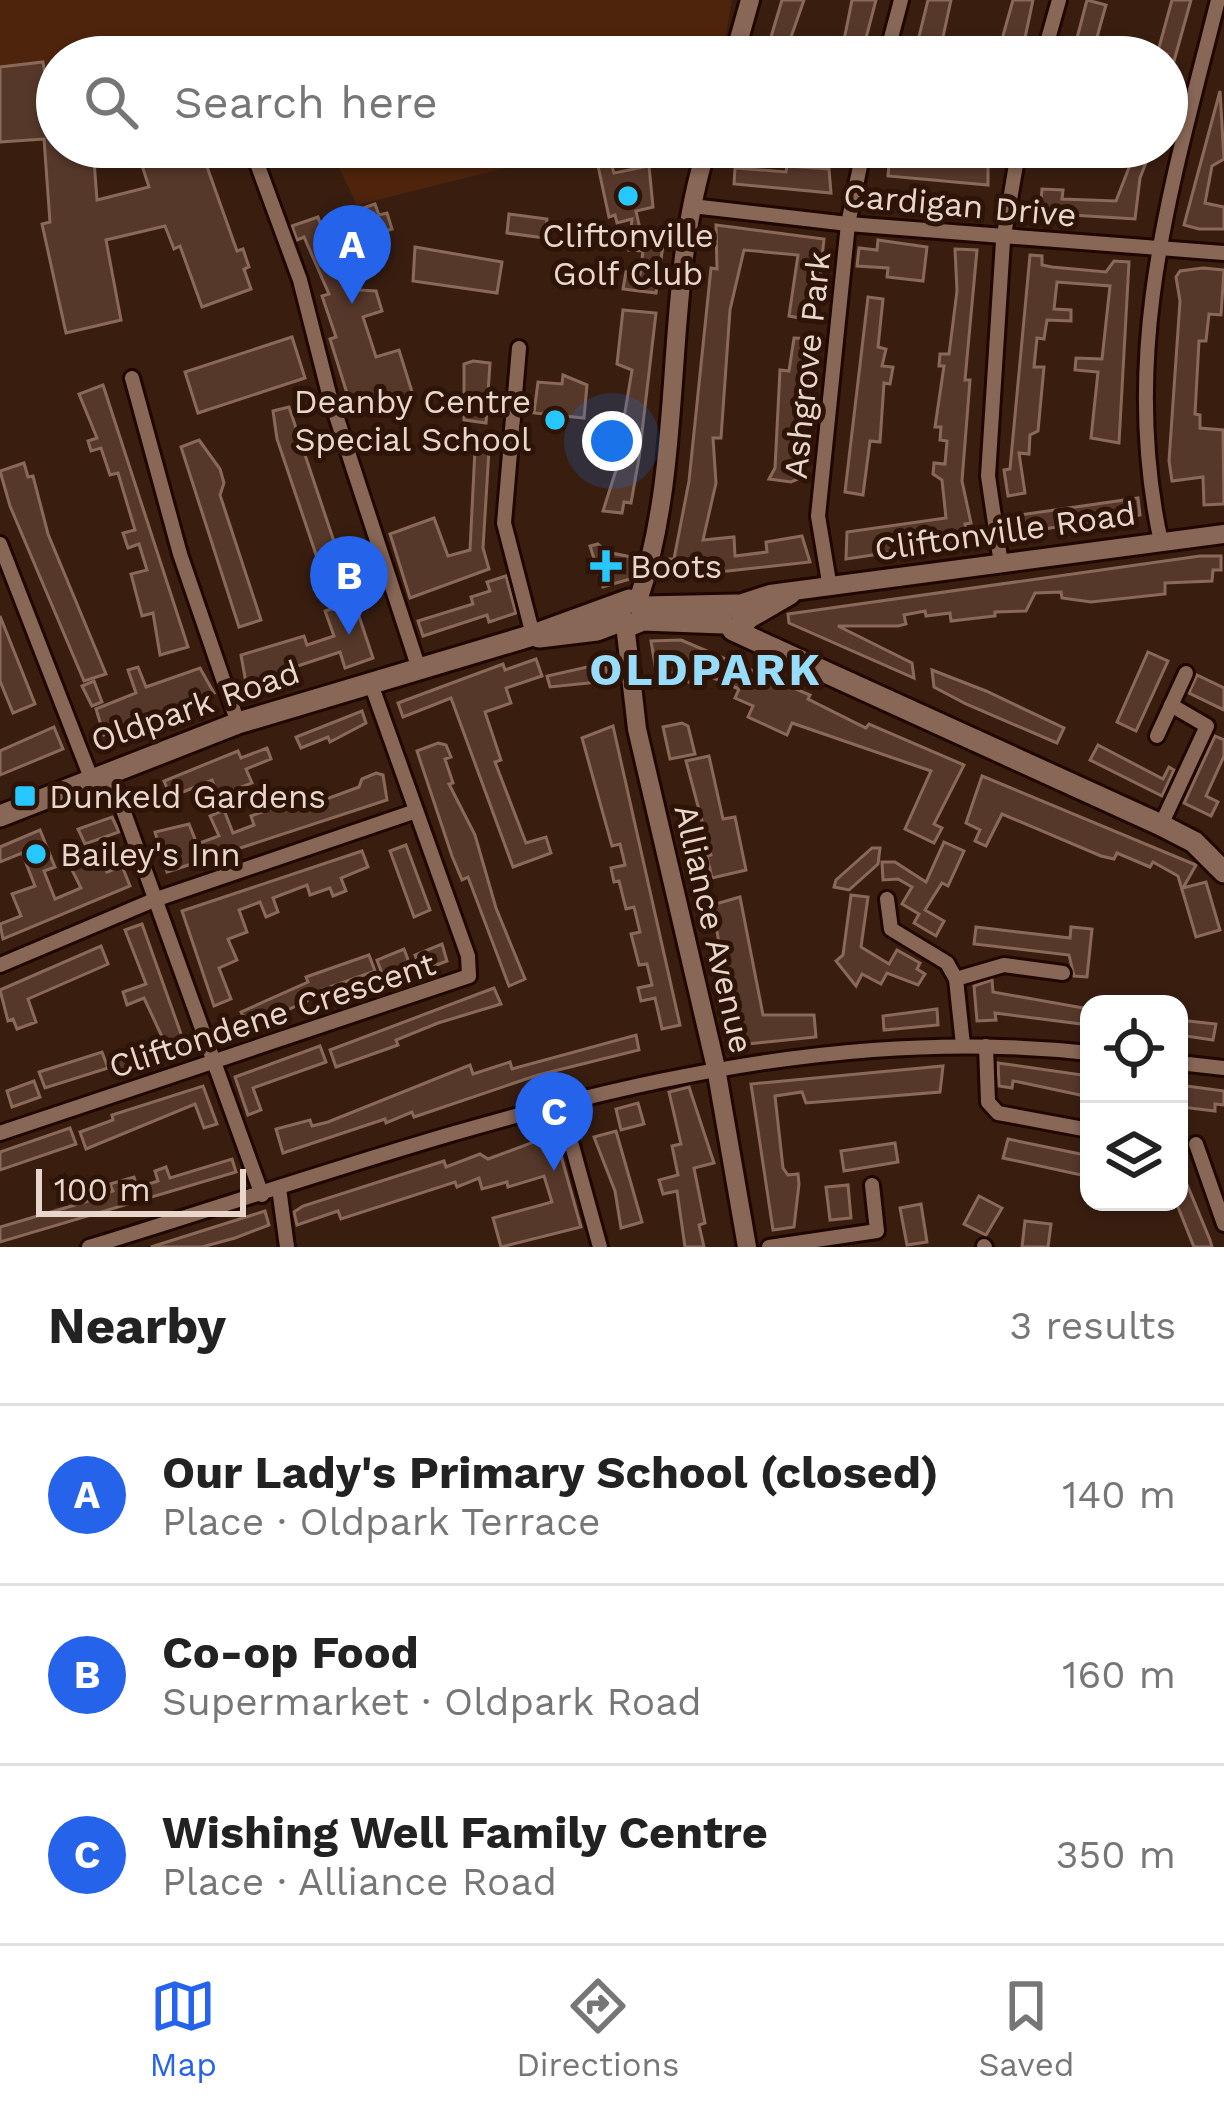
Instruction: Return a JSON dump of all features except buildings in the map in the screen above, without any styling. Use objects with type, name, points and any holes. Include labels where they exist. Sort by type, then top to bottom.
[{"type":"main road","name":"Oldpark Road","points":[[0,815],[238,723],[418,666],[632,613]]},
{"type":"main road","name":"Cliftonville Road","points":[[632,613],[733,617]]},
{"type":"main road","points":[[733,617],[810,663],[1160,825],[1221,859]]},
{"type":"street","points":[[740,36],[750,0]]},
{"type":"street","points":[[892,36],[901,0]]},
{"type":"street","points":[[1049,36],[1059,0]]},
{"type":"street","points":[[1188,119],[1218,0]]},
{"type":"street","points":[[259,168],[301,280],[329,394],[418,666]]},
{"type":"street","name":"Alliance Avenue","points":[[701,168],[692,206],[661,496],[632,613],[637,728],[716,1068],[747,1247]]},
{"type":"street","name":"Ashgrove Park","points":[[830,588],[818,516],[848,224],[860,168]]},
{"type":"street","points":[[1001,564],[988,476],[1004,234],[1015,168]]},
{"type":"street","points":[[1161,542],[1144,436],[1155,249],[1175,168]]},
{"type":"street","name":"Cardigan Drive","points":[[692,206],[848,224],[1224,254]]},
{"type":"street","points":[[519,348],[504,523],[533,635]]},
{"type":"street","points":[[132,378],[180,554],[238,723]]},
{"type":"street","name":"Cliftonville Road","points":[[733,617],[751,598],[1224,534]]},
{"type":"street","points":[[0,544],[154,900],[262,1195]]},
{"type":"street","points":[[1157,736],[1186,673]]},
{"type":"street","name":"Cliftondene Crescent","points":[[0,1133],[469,976],[468,956],[370,681]]},
{"type":"street","points":[[1160,825],[1207,726],[1172,705]]},
{"type":"street","points":[[0,964],[154,900],[416,811]]},
{"type":"street","points":[[887,899],[891,928],[947,963],[956,979],[964,1045]]},
{"type":"street","points":[[956,979],[1004,965],[1063,973]]},
{"type":"street","points":[[88,1247],[560,1102],[716,1068],[964,1045],[1080,1052]]},
{"type":"street","points":[[986,1046],[988,1102],[998,1113],[1080,1128]]},
{"type":"street","points":[[1188,1064],[1224,1068]]},
{"type":"street","points":[[560,1102],[600,1247]]},
{"type":"street","points":[[1196,1144],[1217,1181],[1224,1224]]},
{"type":"street","points":[[769,1247],[877,1231],[872,1185]]},
{"type":"street","points":[[279,1188],[287,1247]]},
{"type":"shaded area","points":[[0,0],[732,0],[726,36],[36,36],[36,66],[0,68]]},
{"type":"shaded area","points":[[339,168],[505,168],[357,205]]},
{"type":"place","name":"Cliftonville Golf Club","points":[[628,196]]},
{"type":"place","name":"Our Lady's Primary School (closed)","points":[[352,304]]},
{"type":"place","name":"Deanby Centre Special School","points":[[555,420]]},
{"type":"place","name":"Boots","points":[[606,566]]},
{"type":"place","name":"Co-op Food","points":[[349,635]]},
{"type":"place","name":"Dunkeld Gardens","points":[[25,796]]},
{"type":"place","name":"Bailey's Inn","points":[[36,854]]},
{"type":"place","name":"Wishing Well Family Centre","points":[[554,1171]]},
{"type":"district","name":"OLDPARK","points":[[706,669]]}]
